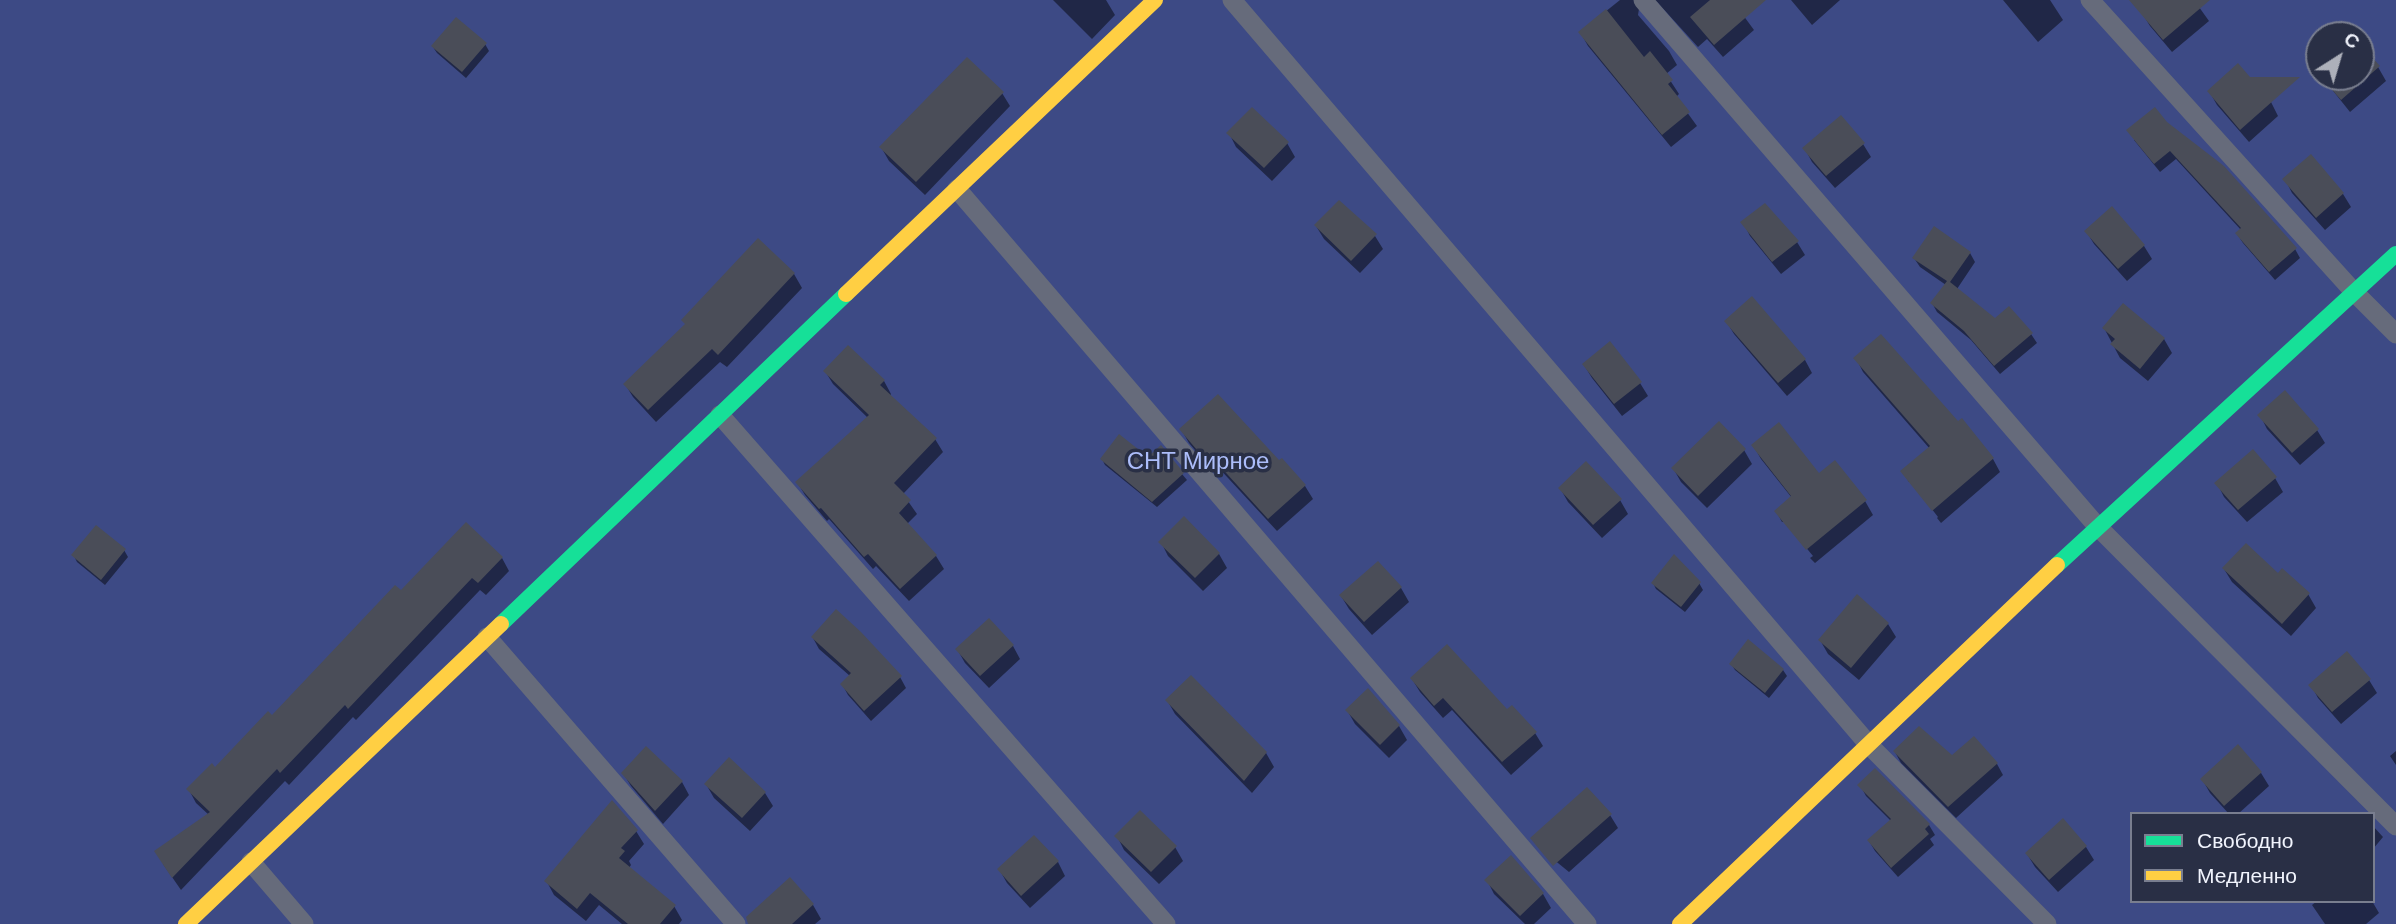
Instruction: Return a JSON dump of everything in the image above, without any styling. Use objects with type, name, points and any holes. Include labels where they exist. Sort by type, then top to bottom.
[{"type":"street","points":[[186,924],[1155,0]]},
{"type":"street","points":[[1681,924],[2097,526],[2396,254]]},
{"type":"lane","points":[[1232,0],[1869,745],[2047,924]]},
{"type":"lane","points":[[1643,0],[2097,526],[2396,826]]},
{"type":"lane","points":[[2090,0],[2354,292],[2396,334]]},
{"type":"lane","points":[[957,189],[1587,924]]},
{"type":"lane","points":[[720,415],[1166,924]]},
{"type":"lane","points":[[487,636],[736,924]]},
{"type":"lane","points":[[251,862],[304,924]]},
{"type":"green space","name":"СНТ Мирное","points":[[0,0],[2396,0],[2396,924],[0,924]]},
{"type":"building","points":[[1710,0],[1766,0],[1714,45],[1690,17]]},
{"type":"building","points":[[2129,0],[2210,0],[2163,40]]},
{"type":"building","points":[[1606,9],[1644,57],[1650,51],[1673,80],[1668,84],[1690,112],[1662,135],[1578,32]]},
{"type":"building","points":[[456,17],[487,43],[462,72],[431,46]]},
{"type":"building","points":[[967,57],[1004,92],[916,182],[879,147]]},
{"type":"building","points":[[2238,63],[2250,77],[2300,77],[2240,130],[2207,91]]},
{"type":"building","points":[[2333,91],[2351,91],[2341,100]]},
{"type":"building","points":[[1252,107],[1289,142],[1264,168],[1226,133]]},
{"type":"building","points":[[2155,107],[2167,122],[2224,166],[2297,248],[2269,272],[2235,233],[2241,228],[2170,151],[2154,164],[2126,130]]},
{"type":"building","points":[[1841,115],[1865,143],[1826,176],[1802,148]]},
{"type":"building","points":[[2311,154],[2344,193],[2316,218],[2282,179]]},
{"type":"building","points":[[1339,200],[1377,234],[1351,261],[1314,225]]},
{"type":"building","points":[[1765,203],[1799,241],[1772,262],[1740,222]]},
{"type":"building","points":[[2112,206],[2145,245],[2118,269],[2084,231]]},
{"type":"building","points":[[1934,226],[1971,252],[1950,282],[1995,318],[2009,306],[2033,333],[1994,366],[1964,331],[1930,303],[1947,281],[1912,258]]},
{"type":"building","points":[[758,238],[795,273],[718,355],[712,349],[648,410],[623,384],[685,324],[681,320]]},
{"type":"building","points":[[1752,296],[1806,359],[1778,383],[1724,321]]},
{"type":"building","points":[[2123,303],[2165,338],[2140,369],[2110,344],[2115,339],[2102,328]]},
{"type":"building","points":[[1881,334],[1958,421],[1962,418],[1994,458],[1932,511],[1900,471],[1930,446],[1853,358]]},
{"type":"building","points":[[1610,341],[1642,382],[1614,404],[1582,364]]},
{"type":"building","points":[[848,345],[885,380],[880,385],[937,438],[894,483],[911,500],[899,513],[937,555],[900,589],[868,554],[864,557],[795,482],[869,415],[823,371]]},
{"type":"building","points":[[2285,390],[2319,429],[2292,453],[2257,415]]},
{"type":"building","points":[[1218,394],[1306,485],[1268,519],[1207,452],[1203,457],[1179,429]]},
{"type":"building","points":[[1719,421],[1746,449],[1698,496],[1671,468]]},
{"type":"building","points":[[1779,422],[1819,473],[1835,460],[1867,500],[1806,550],[1774,511],[1791,496],[1751,445]]},
{"type":"building","points":[[1119,434],[1148,457],[1161,445],[1184,473],[1152,502],[1100,459]]},
{"type":"building","points":[[2253,449],[2277,477],[2238,510],[2214,483]]},
{"type":"building","points":[[1586,461],[1622,499],[1593,525],[1558,488]]},
{"type":"building","points":[[1184,516],[1220,553],[1195,578],[1158,542]]},
{"type":"building","points":[[466,522],[503,557],[478,583],[472,578],[348,709],[345,705],[280,773],[277,769],[172,878],[154,851],[210,812],[186,789],[212,763],[215,767],[268,711],[272,715],[395,585],[401,590]]},
{"type":"building","points":[[96,525],[126,549],[101,580],[71,555]]},
{"type":"building","points":[[2246,543],[2278,573],[2282,568],[2310,593],[2282,624],[2222,568]]},
{"type":"building","points":[[1674,554],[1701,582],[1681,607],[1651,583]]},
{"type":"building","points":[[1378,561],[1402,587],[1364,622],[1339,595]]},
{"type":"building","points":[[1857,594],[1889,623],[1851,668],[1818,640]]},
{"type":"building","points":[[836,609],[902,676],[864,711],[840,684],[851,673],[811,637]]},
{"type":"building","points":[[989,618],[1014,645],[980,676],[955,649]]},
{"type":"building","points":[[1748,639],[1784,669],[1765,693],[1729,664]]},
{"type":"building","points":[[1447,644],[1507,709],[1512,705],[1537,732],[1502,762],[1443,698],[1434,706],[1410,678]]},
{"type":"building","points":[[2347,651],[2371,679],[2332,712],[2308,685]]},
{"type":"building","points":[[1191,675],[1267,752],[1244,781],[1165,700]]},
{"type":"building","points":[[1368,688],[1400,725],[1380,745],[1345,710]]},
{"type":"building","points":[[1919,726],[1952,755],[1974,736],[1998,763],[1948,807],[1893,751]]},
{"type":"building","points":[[2238,744],[2262,772],[2224,806],[2200,779]]},
{"type":"building","points":[[646,746],[683,781],[655,811],[621,773]]},
{"type":"building","points":[[729,757],[766,792],[742,818],[704,784]]},
{"type":"building","points":[[1875,768],[1930,824],[1925,829],[1929,834],[1891,868],[1867,840],[1891,819],[1857,785]]},
{"type":"building","points":[[1587,787],[1612,814],[1553,866],[1530,838]]},
{"type":"building","points":[[612,800],[638,830],[621,848],[625,851],[619,858],[676,905],[660,924],[628,924],[590,893],[577,909],[544,881]]},
{"type":"building","points":[[1140,810],[1177,846],[1151,872],[1114,836]]},
{"type":"building","points":[[2063,818],[2087,846],[2049,880],[2025,853]]},
{"type":"building","points":[[1034,835],[1059,861],[1021,896],[997,869]]},
{"type":"building","points":[[1511,855],[1544,893],[1520,916],[1484,880]]},
{"type":"building","points":[[790,877],[814,904],[792,924],[748,924],[746,917]]},
{"type":"traffic: fast","points":[[2057,565],[2396,254]]},
{"type":"traffic: fast","points":[[501,624],[846,294]]},
{"type":"traffic: slow","points":[[846,294],[1155,0]]},
{"type":"traffic: slow","points":[[1680,924],[2057,565]]},
{"type":"traffic: slow","points":[[186,924],[501,624]]}]
